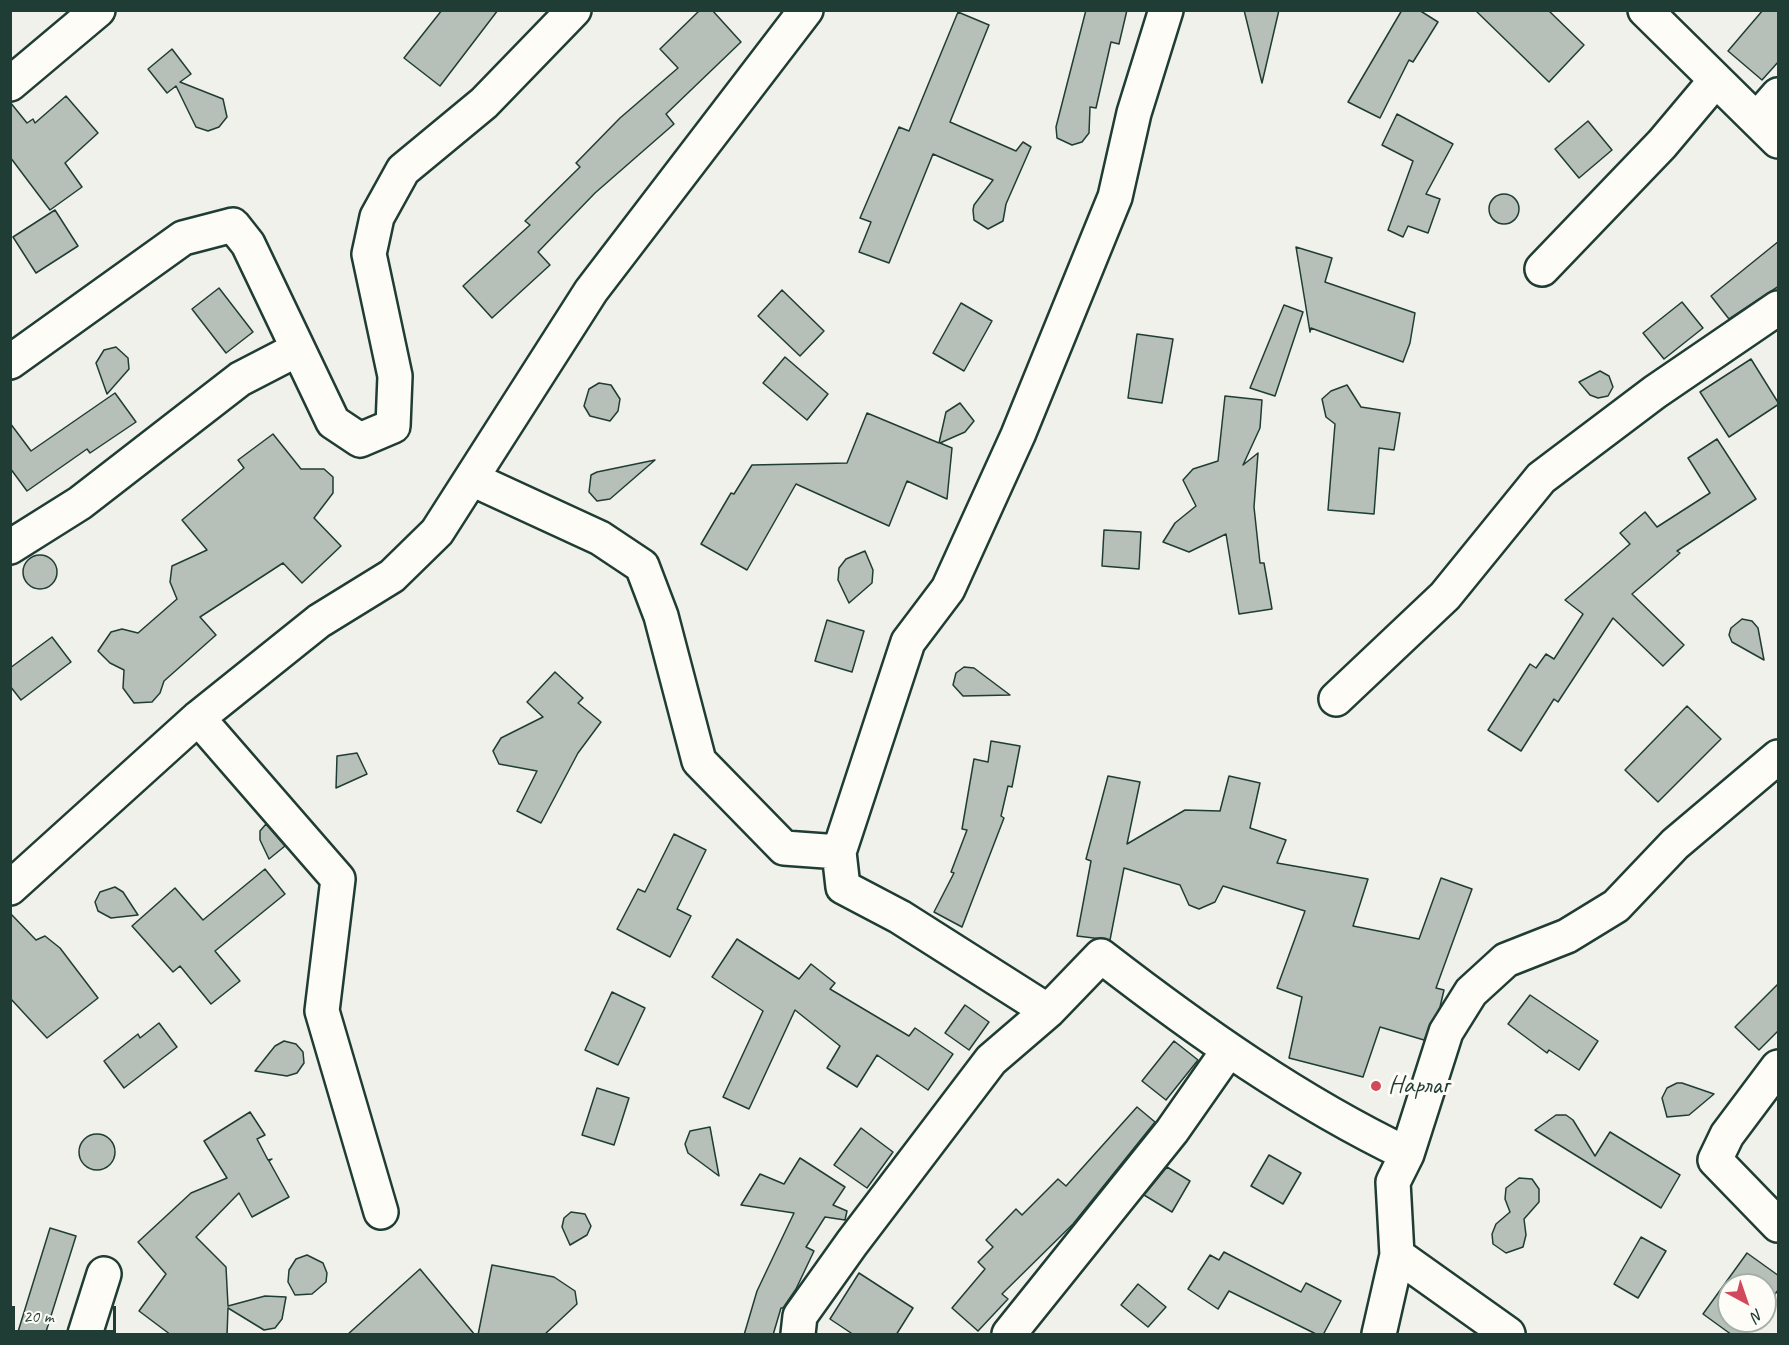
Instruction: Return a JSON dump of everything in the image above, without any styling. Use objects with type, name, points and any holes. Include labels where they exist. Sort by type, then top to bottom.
[{"type":"street","points":[[10,84],[98,10]]},
{"type":"street","points":[[10,362],[183,238],[233,225],[248,244],[333,422],[360,440],[393,426],[395,376],[369,254],[377,217],[403,170],[484,103],[574,10]]},
{"type":"street","points":[[10,888],[198,718],[319,621],[392,576],[437,532],[591,291],[806,10]]},
{"type":"street","points":[[1048,1011],[900,917],[843,887],[839,852],[908,642],[948,589],[1018,435],[1115,197],[1134,113],[1166,10]]},
{"type":"street","points":[[1645,10],[1715,81],[1768,130],[1779,94]]},
{"type":"street","points":[[1542,269],[1662,144],[1715,81]]},
{"type":"street","points":[[1336,699],[1445,596],[1541,478],[1655,392],[1779,308]]},
{"type":"street","points":[[10,547],[80,503],[240,380],[298,349]]},
{"type":"street","points":[[471,478],[600,538],[642,566],[661,616],[699,761],[784,848],[839,852]]},
{"type":"street","points":[[198,718],[338,879],[322,1011],[381,1212]]},
{"type":"street","points":[[1379,1335],[1397,1255],[1393,1182],[1407,1154],[1446,1032],[1471,992],[1506,960],[1567,936],[1616,906],[1675,844],[1779,757]]},
{"type":"street","points":[[798,1335],[800,1316],[852,1243],[991,1060],[1048,1011],[1101,956],[1228,1051],[1351,1127],[1407,1154]]},
{"type":"street","points":[[1009,1335],[1172,1131],[1228,1051]]},
{"type":"street","points":[[1779,1067],[1727,1135],[1715,1160],[1779,1225]]},
{"type":"street","points":[[1397,1255],[1508,1335]]},
{"type":"street","points":[[85,1335],[104,1274]]},
{"type":"building","points":[[442,10],[498,10],[440,86],[404,58]]},
{"type":"building","points":[[700,10],[712,10],[741,42],[666,114],[674,124],[595,193],[538,252],[550,265],[492,318],[463,286],[530,225],[525,221],[580,167],[576,163],[620,118],[678,68],[660,49]]},
{"type":"building","points":[[1086,10],[1127,10],[1119,44],[1111,42],[1096,108],[1090,107],[1089,133],[1082,142],[1072,145],[1057,138],[1056,127]]},
{"type":"building","points":[[1244,10],[1279,10],[1262,83]]},
{"type":"building","points":[[1402,10],[1419,10],[1438,22],[1413,62],[1409,60],[1380,118],[1348,102]]},
{"type":"building","points":[[1475,10],[1548,10],[1584,45],[1549,82]]},
{"type":"building","points":[[1763,10],[1779,10],[1779,61],[1762,80],[1728,51]]},
{"type":"building","points":[[958,12],[989,25],[950,122],[1016,151],[1023,142],[1031,147],[1006,204],[1003,221],[988,229],[974,220],[973,210],[974,205],[993,180],[933,154],[889,263],[859,252],[871,222],[860,218],[899,127],[909,131]]},
{"type":"building","points":[[172,49],[191,74],[180,82],[223,99],[227,117],[219,127],[208,131],[196,127],[176,86],[167,93],[148,69]]},
{"type":"building","points":[[66,96],[98,133],[65,163],[82,187],[50,210],[10,157],[10,102],[27,123],[33,119],[35,123]]},
{"type":"building","points":[[1397,114],[1453,144],[1426,194],[1440,199],[1428,233],[1408,226],[1403,237],[1388,230],[1413,161],[1382,145]]},
{"type":"building","points":[[1588,121],[1612,150],[1579,178],[1555,149]]},
{"type":"building","points":[[1504,194],[1515,198],[1519,209],[1515,220],[1504,224],[1493,220],[1489,209],[1493,198]]},
{"type":"building","points":[[55,210],[78,246],[36,273],[13,237]]},
{"type":"building","points":[[1779,241],[1779,286],[1729,319],[1711,296]]},
{"type":"building","points":[[1296,247],[1332,258],[1325,282],[1415,313],[1410,343],[1403,362],[1311,328],[1310,332]]},
{"type":"building","points":[[219,288],[253,332],[226,353],[192,309]]},
{"type":"building","points":[[782,290],[824,331],[800,356],[758,316]]},
{"type":"building","points":[[1682,302],[1703,328],[1664,359],[1643,333]]},
{"type":"building","points":[[961,303],[992,321],[964,371],[933,353]]},
{"type":"building","points":[[1284,305],[1303,312],[1275,396],[1250,388]]},
{"type":"building","points":[[1137,334],[1173,339],[1162,403],[1128,398]]},
{"type":"building","points":[[116,347],[128,358],[129,369],[107,394],[96,363],[104,350]]},
{"type":"building","points":[[785,357],[828,394],[807,420],[763,383]]},
{"type":"building","points":[[1751,359],[1779,404],[1729,437],[1700,392]]},
{"type":"building","points":[[1600,371],[1609,376],[1613,387],[1608,396],[1598,398],[1590,395],[1579,382]]},
{"type":"building","points":[[599,383],[611,385],[620,399],[618,411],[610,421],[590,416],[584,406],[589,389]]},
{"type":"building","points":[[1347,385],[1361,407],[1400,413],[1394,450],[1379,448],[1374,514],[1328,510],[1335,424],[1326,417],[1322,399],[1331,391]]},
{"type":"building","points":[[115,393],[136,422],[90,453],[87,449],[27,491],[10,468],[10,423],[31,451]]},
{"type":"building","points":[[1225,396],[1262,400],[1260,428],[1243,465],[1258,453],[1254,507],[1260,563],[1264,563],[1272,609],[1239,614],[1226,534],[1189,552],[1163,542],[1175,523],[1196,506],[1183,480],[1193,469],[1218,461]]},
{"type":"building","points":[[960,403],[974,421],[965,432],[940,443],[952,448],[947,499],[907,481],[889,526],[796,484],[747,570],[701,544],[731,493],[734,494],[752,465],[847,463],[867,413],[939,443],[946,412]]},
{"type":"building","points":[[273,434],[301,469],[324,469],[333,477],[333,493],[314,518],[341,546],[302,583],[283,563],[200,617],[216,635],[164,681],[160,693],[152,702],[134,703],[123,688],[124,670],[110,663],[98,651],[111,632],[122,629],[138,633],[177,599],[170,582],[172,566],[207,550],[182,520],[244,468],[238,460]]},
{"type":"building","points":[[1717,439],[1756,499],[1677,551],[1680,553],[1632,594],[1684,645],[1663,666],[1613,618],[1558,702],[1554,699],[1521,751],[1488,730],[1530,664],[1536,668],[1546,654],[1554,659],[1583,614],[1565,600],[1630,544],[1620,533],[1645,512],[1657,527],[1710,493],[1688,458]]},
{"type":"building","points":[[655,460],[610,499],[597,501],[589,492],[591,475],[597,472]]},
{"type":"building","points":[[1104,530],[1141,532],[1139,569],[1102,566]]},
{"type":"building","points":[[865,551],[873,570],[872,583],[849,603],[838,580],[839,568],[846,559]]},
{"type":"building","points":[[40,555],[52,560],[57,572],[52,584],[40,589],[28,584],[23,572],[28,560]]},
{"type":"building","points":[[1742,619],[1752,621],[1758,628],[1764,660],[1732,642],[1729,635],[1731,628]]},
{"type":"building","points":[[827,620],[864,631],[852,672],[815,661]]},
{"type":"building","points":[[52,637],[71,662],[21,700],[10,686],[10,668]]},
{"type":"building","points":[[964,667],[974,668],[1010,695],[963,696],[953,685],[956,673]]},
{"type":"building","points":[[555,672],[583,698],[578,703],[601,722],[578,753],[541,823],[517,811],[537,771],[499,764],[493,751],[501,738],[543,717],[527,702]]},
{"type":"building","points":[[1687,706],[1721,739],[1658,802],[1625,770]]},
{"type":"building","points":[[991,741],[1020,746],[1012,787],[1008,786],[1001,816],[1004,818],[962,927],[934,912],[954,873],[951,872],[967,830],[962,829],[974,759],[988,762]]},
{"type":"building","points":[[357,753],[367,774],[336,788],[337,756]]},
{"type":"building","points":[[1108,776],[1140,782],[1127,844],[1185,810],[1220,811],[1229,776],[1260,783],[1250,828],[1286,840],[1277,863],[1368,879],[1353,926],[1419,939],[1441,878],[1472,889],[1436,988],[1444,990],[1440,1007],[1424,1040],[1380,1027],[1363,1077],[1289,1058],[1302,997],[1277,988],[1305,911],[1223,886],[1215,902],[1199,909],[1189,905],[1180,885],[1124,868],[1110,940],[1077,936],[1091,861],[1086,859]]},
{"type":"building","points":[[266,824],[285,846],[269,859],[260,840],[260,831]]},
{"type":"building","points":[[674,834],[706,850],[677,909],[691,916],[670,957],[617,929],[638,889],[645,892]]},
{"type":"building","points":[[265,869],[285,894],[215,951],[240,981],[211,1004],[180,966],[173,972],[132,926],[175,888],[203,920]]},
{"type":"building","points":[[115,887],[123,892],[138,915],[111,918],[98,911],[95,902],[100,892]]},
{"type":"building","points":[[10,913],[36,940],[45,936],[60,948],[98,998],[47,1038],[10,998]]},
{"type":"building","points":[[737,939],[799,979],[811,964],[835,983],[830,989],[909,1036],[915,1028],[953,1054],[928,1090],[877,1055],[857,1087],[827,1068],[840,1046],[795,1010],[749,1109],[723,1097],[763,1011],[712,977]]},
{"type":"building","points":[[1779,983],[1779,1030],[1759,1050],[1735,1027]]},
{"type":"building","points":[[612,992],[645,1008],[618,1065],[585,1050]]},
{"type":"building","points":[[1530,995],[1598,1041],[1579,1070],[1549,1050],[1547,1053],[1508,1024]]},
{"type":"building","points":[[965,1005],[989,1022],[969,1050],[945,1033]]},
{"type":"building","points":[[159,1023],[177,1047],[124,1088],[104,1061],[138,1034],[140,1038]]},
{"type":"building","points":[[284,1041],[296,1044],[303,1052],[304,1063],[297,1073],[287,1076],[255,1071],[275,1046]]},
{"type":"building","points":[[1174,1041],[1198,1060],[1166,1100],[1142,1081]]},
{"type":"building","points":[[1677,1083],[1714,1094],[1689,1115],[1667,1117],[1662,1098],[1667,1088]]},
{"type":"building","points":[[597,1088],[629,1098],[614,1145],[582,1135]]},
{"type":"building","points":[[1137,1107],[1155,1122],[1073,1224],[1002,1294],[1008,1299],[978,1331],[952,1308],[985,1269],[978,1262],[993,1247],[986,1240],[1016,1209],[1022,1215],[1058,1179],[1066,1186]]},
{"type":"building","points":[[250,1112],[265,1135],[257,1139],[268,1160],[272,1159],[269,1161],[289,1197],[252,1217],[239,1193],[196,1237],[226,1267],[228,1306],[265,1296],[286,1297],[282,1319],[275,1328],[264,1330],[228,1308],[227,1335],[171,1335],[139,1311],[166,1274],[138,1242],[191,1193],[227,1178],[204,1141]]},
{"type":"building","points":[[1556,1115],[1566,1115],[1573,1120],[1595,1156],[1610,1132],[1680,1175],[1661,1208],[1535,1130]]},
{"type":"building","points":[[710,1127],[719,1176],[688,1153],[685,1144],[690,1131]]},
{"type":"building","points":[[861,1128],[893,1152],[867,1188],[834,1165]]},
{"type":"building","points":[[97,1134],[110,1139],[115,1152],[110,1165],[97,1170],[84,1165],[79,1152],[84,1139]]},
{"type":"building","points":[[1269,1155],[1301,1173],[1283,1204],[1251,1186]]},
{"type":"building","points":[[800,1158],[845,1187],[833,1205],[847,1211],[845,1220],[825,1217],[806,1247],[814,1251],[796,1289],[781,1308],[773,1335],[744,1335],[757,1291],[794,1213],[741,1205],[760,1174],[784,1184]]},
{"type":"building","points":[[1167,1167],[1190,1181],[1172,1212],[1144,1195]]},
{"type":"building","points":[[1519,1178],[1532,1179],[1539,1189],[1539,1202],[1524,1219],[1526,1235],[1523,1247],[1506,1253],[1493,1244],[1492,1234],[1496,1224],[1510,1212],[1505,1199],[1506,1188]]},
{"type":"building","points":[[571,1212],[585,1214],[591,1226],[587,1235],[570,1245],[562,1227],[564,1218]]},
{"type":"building","points":[[50,1228],[76,1236],[45,1335],[17,1335]]},
{"type":"building","points":[[1641,1237],[1666,1251],[1638,1298],[1614,1284]]},
{"type":"building","points":[[1224,1252],[1301,1292],[1306,1283],[1341,1301],[1323,1335],[1318,1335],[1229,1291],[1218,1309],[1188,1289],[1210,1255],[1219,1260]]},
{"type":"building","points":[[1747,1253],[1775,1273],[1733,1273]]},
{"type":"building","points":[[307,1255],[323,1263],[327,1273],[326,1282],[312,1294],[295,1295],[288,1282],[289,1270],[296,1259]]},
{"type":"building","points":[[492,1265],[554,1277],[575,1291],[577,1304],[544,1335],[478,1335]]},
{"type":"building","points":[[420,1269],[475,1335],[347,1335],[400,1287]]},
{"type":"building","points":[[859,1273],[913,1308],[896,1335],[854,1335],[830,1319]]},
{"type":"building","points":[[1777,1275],[1779,1276],[1777,1292]]},
{"type":"building","points":[[1138,1284],[1166,1307],[1148,1327],[1121,1305]]},
{"type":"building","points":[[1717,1295],[1717,1324],[1703,1314]]},
{"type":"building","points":[[1729,1333],[1746,1333],[1745,1335]]},
{"type":"place","name":"Нарлаг","points":[[1376,1086]]}]
